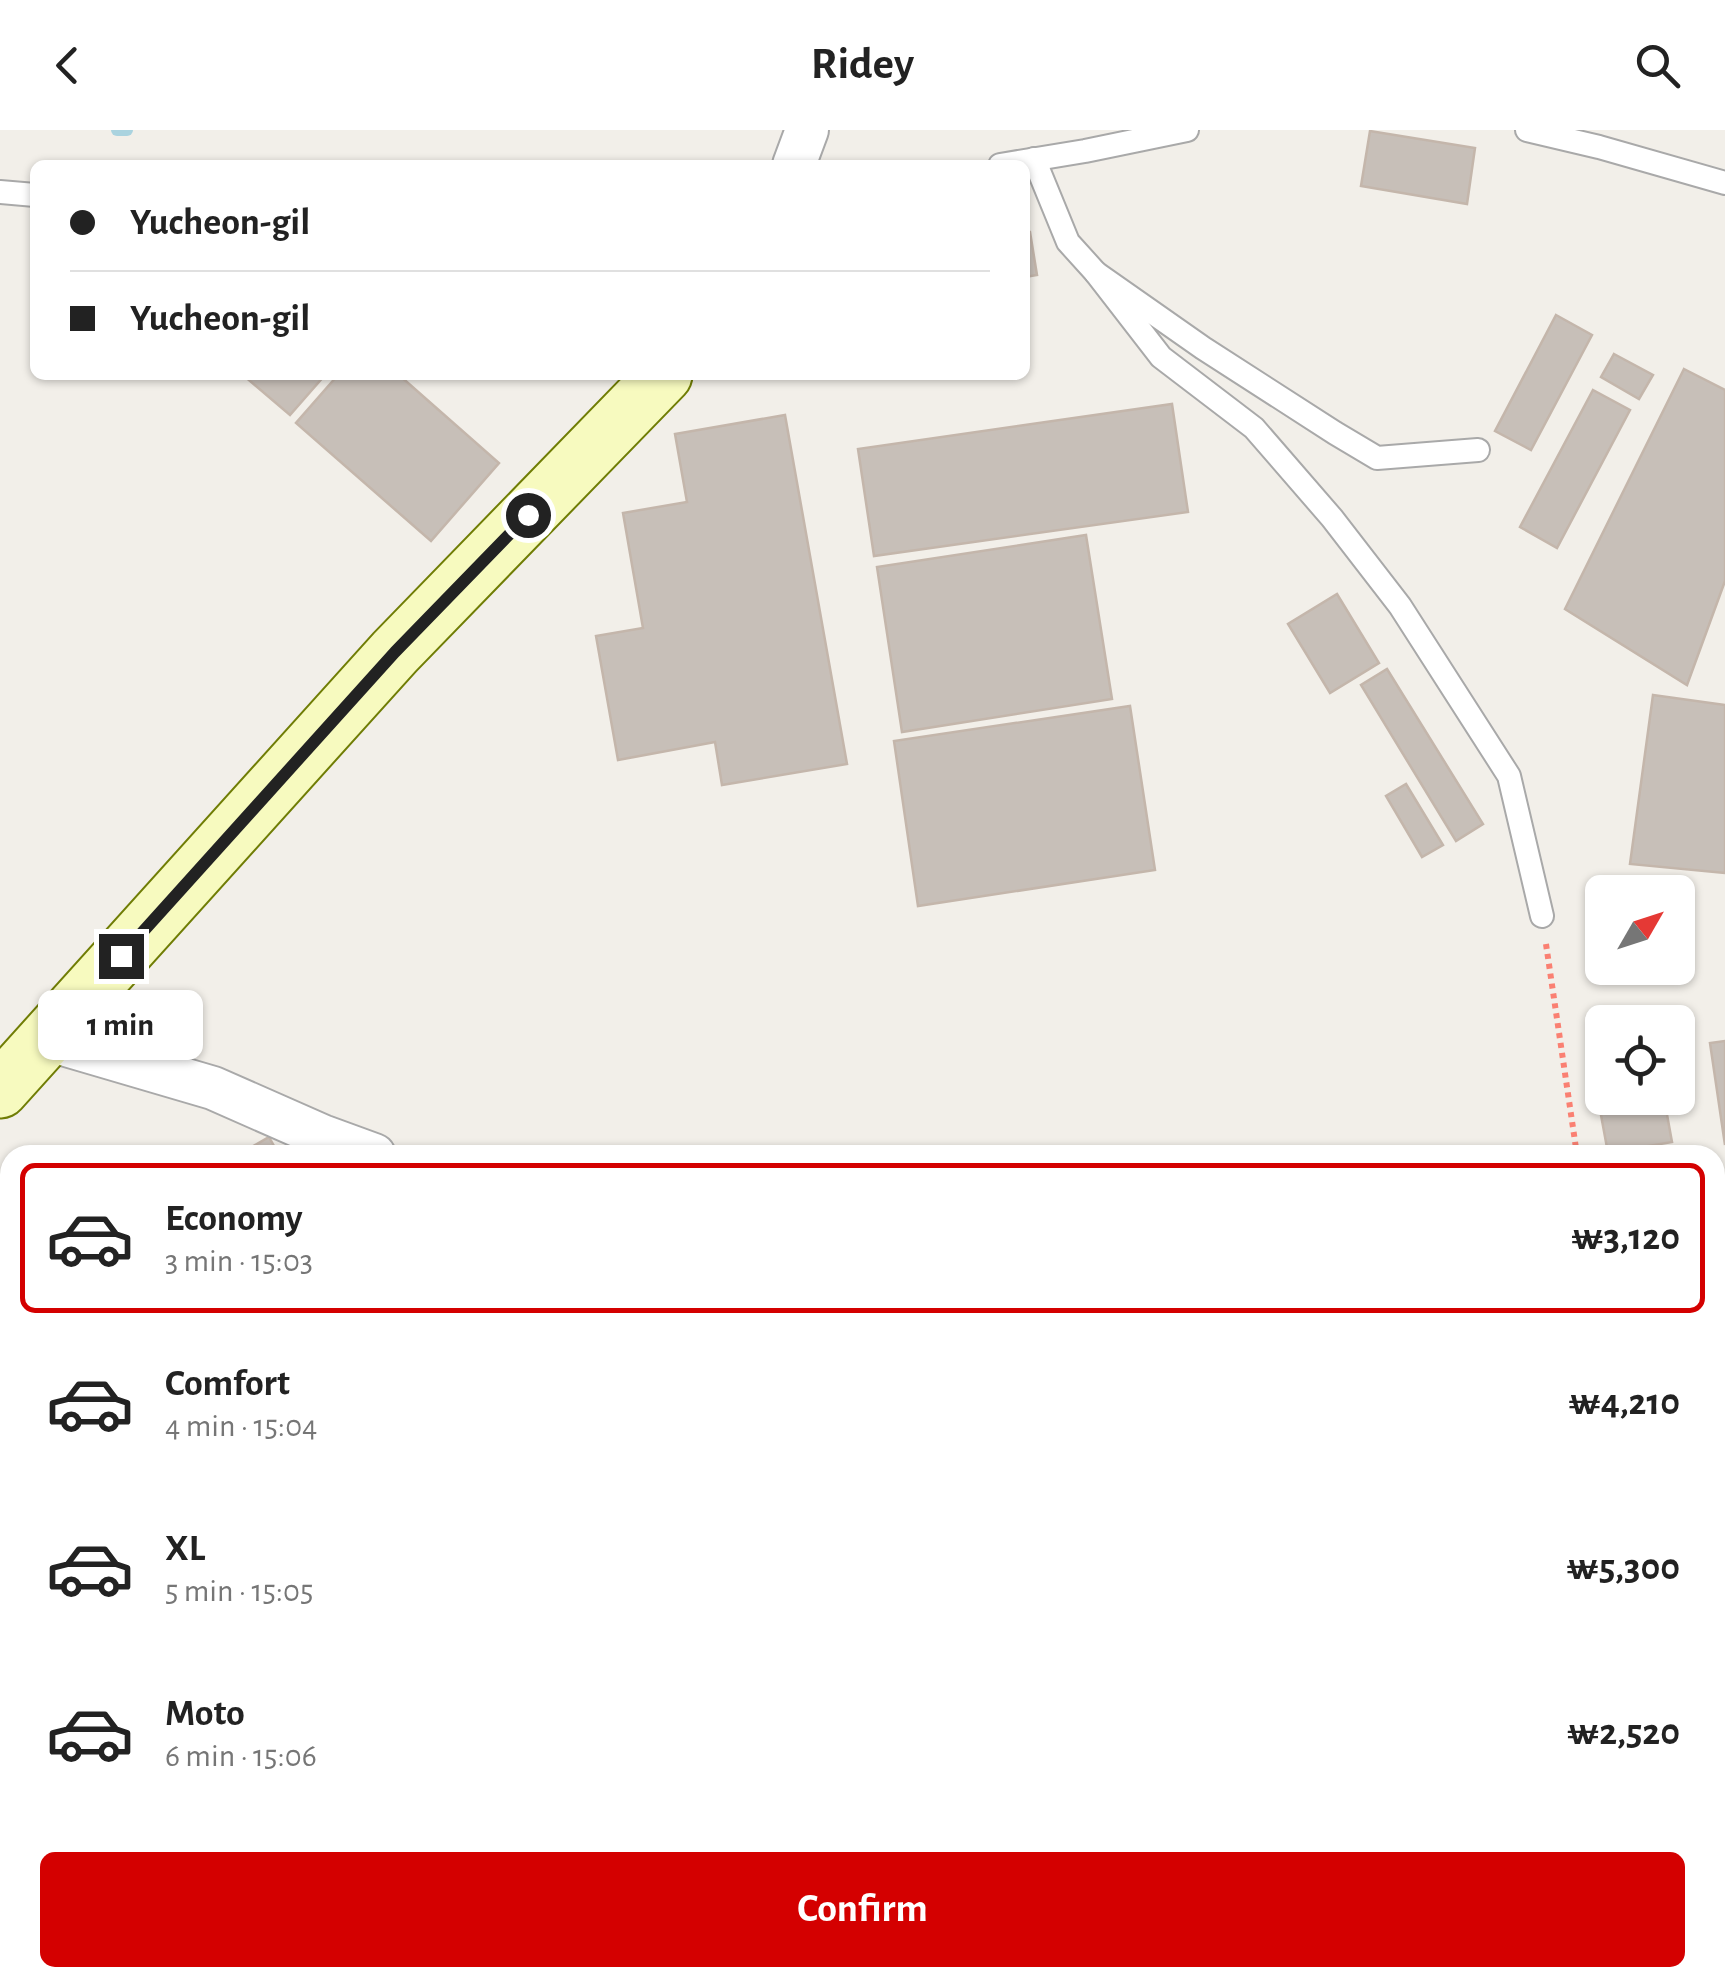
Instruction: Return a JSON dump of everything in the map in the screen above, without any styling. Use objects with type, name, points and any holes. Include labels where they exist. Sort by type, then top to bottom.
[{"type":"street","points":[[796,160],[806,130]]},
{"type":"street","points":[[0,1090],[395,652],[659,380]]},
{"type":"street","points":[[46,1038],[213,1088],[347,1145]]},
{"type":"lane","points":[[1030,161],[1187,130]]},
{"type":"lane","points":[[1527,130],[1725,183]]},
{"type":"lane","points":[[1034,160],[1068,242],[1162,357],[1254,428],[1332,518],[1400,606],[1509,776],[1542,916]]},
{"type":"lane","points":[[0,192],[30,195]]},
{"type":"lane","points":[[1096,272],[1334,434],[1378,458],[1478,450]]},
{"type":"path","points":[[1542,916],[1576,1145]]},
{"type":"building","points":[[1370,131],[1475,148],[1467,204],[1361,186]]},
{"type":"building","points":[[1030,232],[1037,275],[1030,276]]},
{"type":"building","points":[[1556,315],[1592,335],[1531,450],[1495,431]]},
{"type":"building","points":[[1614,354],[1653,375],[1639,399],[1601,377]]},
{"type":"building","points":[[1684,369],[1725,390],[1725,581],[1687,685],[1565,609]]},
{"type":"building","points":[[249,380],[321,380],[290,415]]},
{"type":"building","points":[[334,380],[405,380],[499,463],[431,541],[296,423]]},
{"type":"building","points":[[1593,390],[1630,410],[1557,548],[1520,527]]},
{"type":"building","points":[[1172,404],[1188,512],[874,556],[858,449]]},
{"type":"building","points":[[785,415],[847,764],[722,785],[715,742],[618,760],[596,636],[643,628],[623,513],[687,502],[675,434]]},
{"type":"building","points":[[1086,535],[1112,699],[902,732],[877,567]]},
{"type":"building","points":[[1337,594],[1379,663],[1330,693],[1288,624]]},
{"type":"building","points":[[1387,669],[1483,824],[1456,841],[1361,685]]},
{"type":"building","points":[[1653,695],[1725,705],[1725,873],[1630,864]]},
{"type":"building","points":[[1130,706],[1155,870],[918,906],[894,741]]},
{"type":"building","points":[[1406,784],[1443,845],[1422,857],[1386,796]]},
{"type":"building","points":[[1725,1041],[1725,1145],[1710,1043]]},
{"type":"building","points":[[1601,1115],[1667,1115],[1672,1142],[1607,1145]]},
{"type":"building","points":[[269,1137],[273,1145],[255,1145]]},
{"type":"waterway","points":[[117,130],[127,130]]},
{"type":"route","points":[[121,956],[395,652],[528,515]]}]
